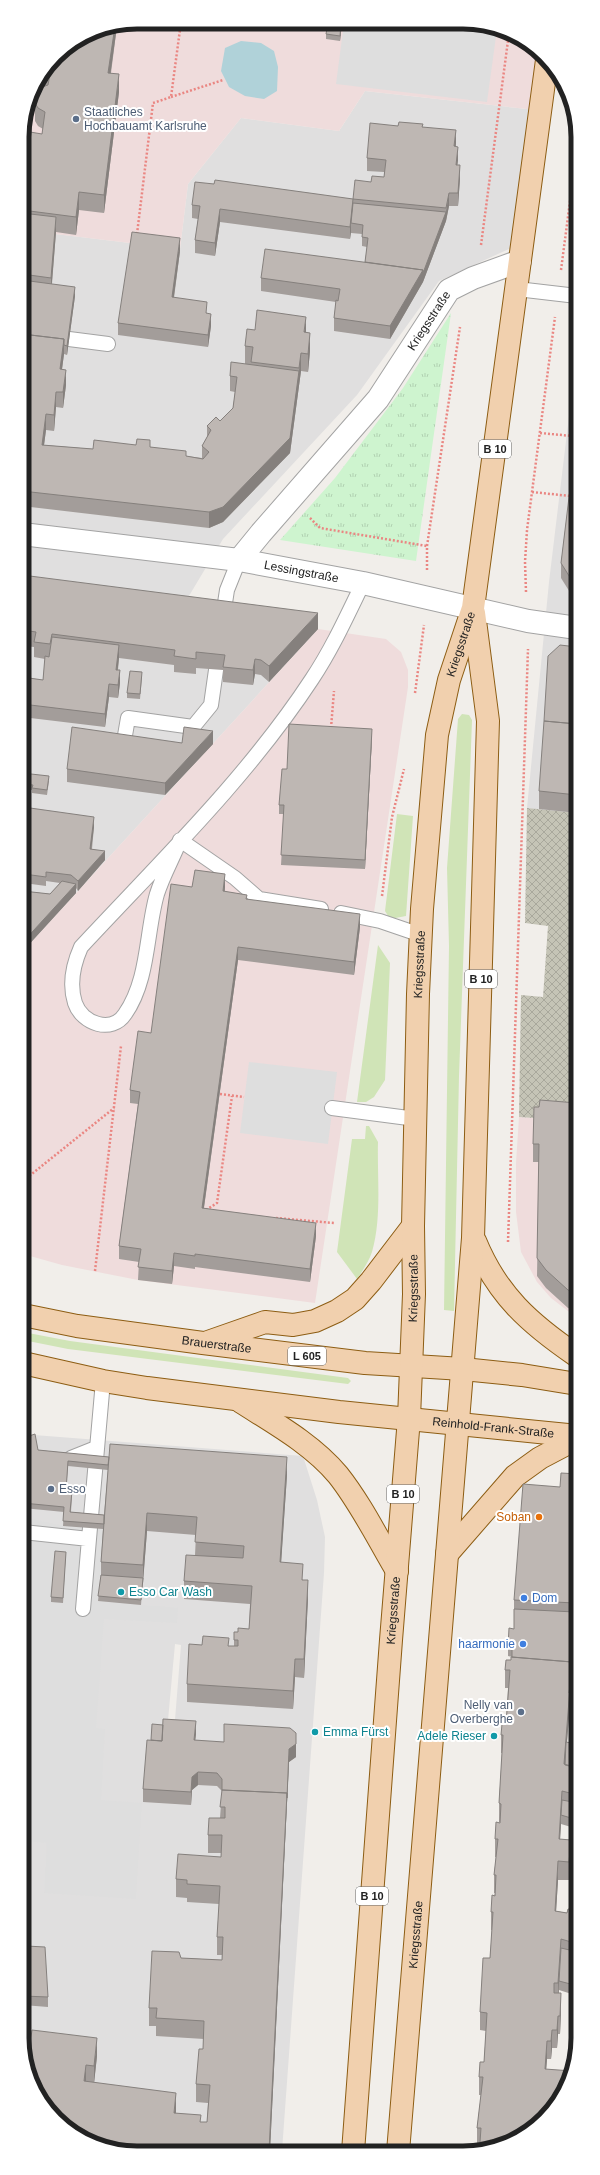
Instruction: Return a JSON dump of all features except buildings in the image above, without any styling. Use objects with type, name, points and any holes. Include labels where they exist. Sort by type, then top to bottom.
[{"type":"main road","name":"B 10","points":[[473,608],[546,68]]},
{"type":"main road","name":"Kriegsstraße","points":[[353,2146],[409,1418],[414,1294],[413,1226],[418,994],[421,935],[437,735],[449,680],[473,608]]},
{"type":"main road","name":"Kriegsstraße","points":[[398,2146],[457,1425],[464,1369],[473,1238],[488,721],[473,608]]},
{"type":"main road","points":[[203,1343],[265,1322],[293,1325],[315,1321],[337,1311],[355,1299],[371,1281],[413,1226]]},
{"type":"main road","points":[[473,1238],[485,1266],[508,1299],[555,1340],[571,1351]]},
{"type":"main road","name":"Brauerstraße","points":[[29,1316],[76,1326],[203,1343],[365,1363],[411,1366]]},
{"type":"main road","points":[[29,1365],[103,1381],[339,1412],[409,1418]]},
{"type":"main road","name":"L 605","points":[[411,1366],[464,1369],[536,1377],[571,1383]]},
{"type":"main road","points":[[235,1398],[300,1440],[337,1475],[355,1500],[397,1571]]},
{"type":"main road","name":"Reinhold-Frank-Straße","points":[[409,1418],[457,1425],[571,1436]]},
{"type":"main road","points":[[447,1554],[515,1476],[540,1458],[571,1441]]},
{"type":"street","name":"Kriegsstraße","points":[[239,560],[378,399],[449,290],[473,278],[520,261]]},
{"type":"street","name":"Lessingstraße","points":[[29,535],[239,560],[363,583],[528,621],[571,627]]},
{"type":"lane","points":[[517,289],[571,295]]},
{"type":"lane","points":[[69,340],[108,344]]},
{"type":"lane","points":[[223,616],[227,590],[239,560]]},
{"type":"lane","points":[[180,840],[157,893],[146,955],[134,998],[125,1016],[113,1025],[102,1025],[92,1022],[82,1015],[75,1004],[72,989],[73,964],[82,947],[242,771],[286,716],[312,679],[340,631],[363,583]]},
{"type":"lane","points":[[124,747],[128,718],[193,727],[211,705],[216,670]]},
{"type":"lane","points":[[180,840],[236,878],[259,899],[380,921],[421,935]]},
{"type":"lane","points":[[332,1108],[416,1119]]},
{"type":"lane","points":[[83,1609],[103,1381]]},
{"type":"lane","points":[[70,1458],[96,1448]]},
{"type":"lane","points":[[29,1533],[89,1539]]},
{"type":"path","points":[[170,98],[180,29]]},
{"type":"path","points":[[480,247],[508,39]]},
{"type":"path","points":[[137,234],[153,103],[224,80]]},
{"type":"path","points":[[508,1244],[521,814],[529,666],[525,562],[532,492],[571,200]]},
{"type":"path","points":[[540,433],[571,436]]},
{"type":"path","points":[[532,492],[570,496]]},
{"type":"path","points":[[291,499],[320,528],[427,546]]},
{"type":"path","points":[[95,1271],[125,1016]]},
{"type":"path","points":[[220,1094],[244,1097]]},
{"type":"path","points":[[211,1213],[204,1212],[217,1203],[232,1096]]},
{"type":"path","points":[[29,1176],[114,1107]]},
{"type":"path","points":[[272,1218],[334,1223]]},
{"type":"shaded area","points":[[137,29],[470,29],[484,31],[511,40],[529,51],[542,64],[536,110],[365,91],[339,131],[241,118],[188,184],[180,249],[29,231],[29,130],[37,96],[51,71],[77,47],[89,40],[109,33]]},
{"type":"shaded area","points":[[343,29],[470,29],[496,35],[487,102],[336,84]]},
{"type":"shaded area","points":[[365,91],[536,110],[511,248],[439,281],[357,395],[223,539],[180,611],[318,629],[29,944],[29,231],[180,249],[188,184],[241,118],[339,131]]},
{"type":"shaded area","points":[[571,400],[571,815],[527,808],[549,582]]},
{"type":"shaded area","points":[[318,629],[386,639],[401,652],[408,670],[408,687],[315,1303],[138,1280],[62,1265],[29,1256],[29,944]]},
{"type":"shaded area","points":[[527,808],[571,812],[571,1121],[519,1117],[521,995],[543,997],[548,926],[525,923]]},
{"type":"shaded area","points":[[249,1062],[337,1072],[328,1144],[240,1133]]},
{"type":"shaded area","points":[[519,1117],[571,1121],[571,1313],[551,1298],[537,1282],[521,1252],[516,1212],[516,1163]]},
{"type":"shaded area","points":[[34,1435],[303,1456],[317,1500],[325,1537],[324,1573],[282,2146],[130,2146],[100,2139],[48,2099],[40,2086],[30,2052],[29,1437]],"holes":[[[175,1644],[181,1645],[174,1732],[167,1731]]]},
{"type":"shaded area","points":[[29,1518],[63,1526],[104,1529],[98,1601],[178,1608],[177,1623],[104,1619],[96,1728],[105,1729],[101,1800],[142,1803],[136,1899],[44,1893],[47,1843],[29,1842]]},
{"type":"green space","points":[[451,313],[416,561],[280,540],[335,478],[403,388]]},
{"type":"green space","points":[[462,714],[469,715],[472,720],[459,1076],[454,1311],[444,1310],[449,946],[447,868],[458,719]]},
{"type":"green space","points":[[397,814],[413,816],[406,916],[390,919],[385,911]]},
{"type":"green space","points":[[378,945],[390,963],[385,1080],[374,1097],[366,1102],[357,1102]]},
{"type":"green space","points":[[366,1126],[369,1126],[378,1142],[378,1211],[372,1252],[368,1262],[357,1279],[337,1252],[352,1139],[365,1139]]},
{"type":"green space","points":[[29,1333],[70,1341],[348,1378],[351,1381],[348,1384],[68,1349],[29,1341]]},
{"type":"water","points":[[241,41],[261,43],[274,51],[278,67],[277,91],[264,99],[245,96],[229,87],[221,71],[225,48]]},
{"type":"place","name":"Staatliches Hochbauamt Karlsruhe","points":[[76,119]]},
{"type":"place","name":"Esso","points":[[51,1489]]},
{"type":"place","name":"Soban","points":[[539,1517]]},
{"type":"place","name":"Esso Car Wash","points":[[121,1592]]},
{"type":"place","name":"Dom","points":[[524,1598]]},
{"type":"place","name":"haarmonie","points":[[523,1644]]},
{"type":"place","name":"Nelly van Overberghe","points":[[521,1712]]},
{"type":"place","name":"Emma Fürst","points":[[315,1732]]},
{"type":"place","name":"Adele Rieser","points":[[494,1736]]}]
